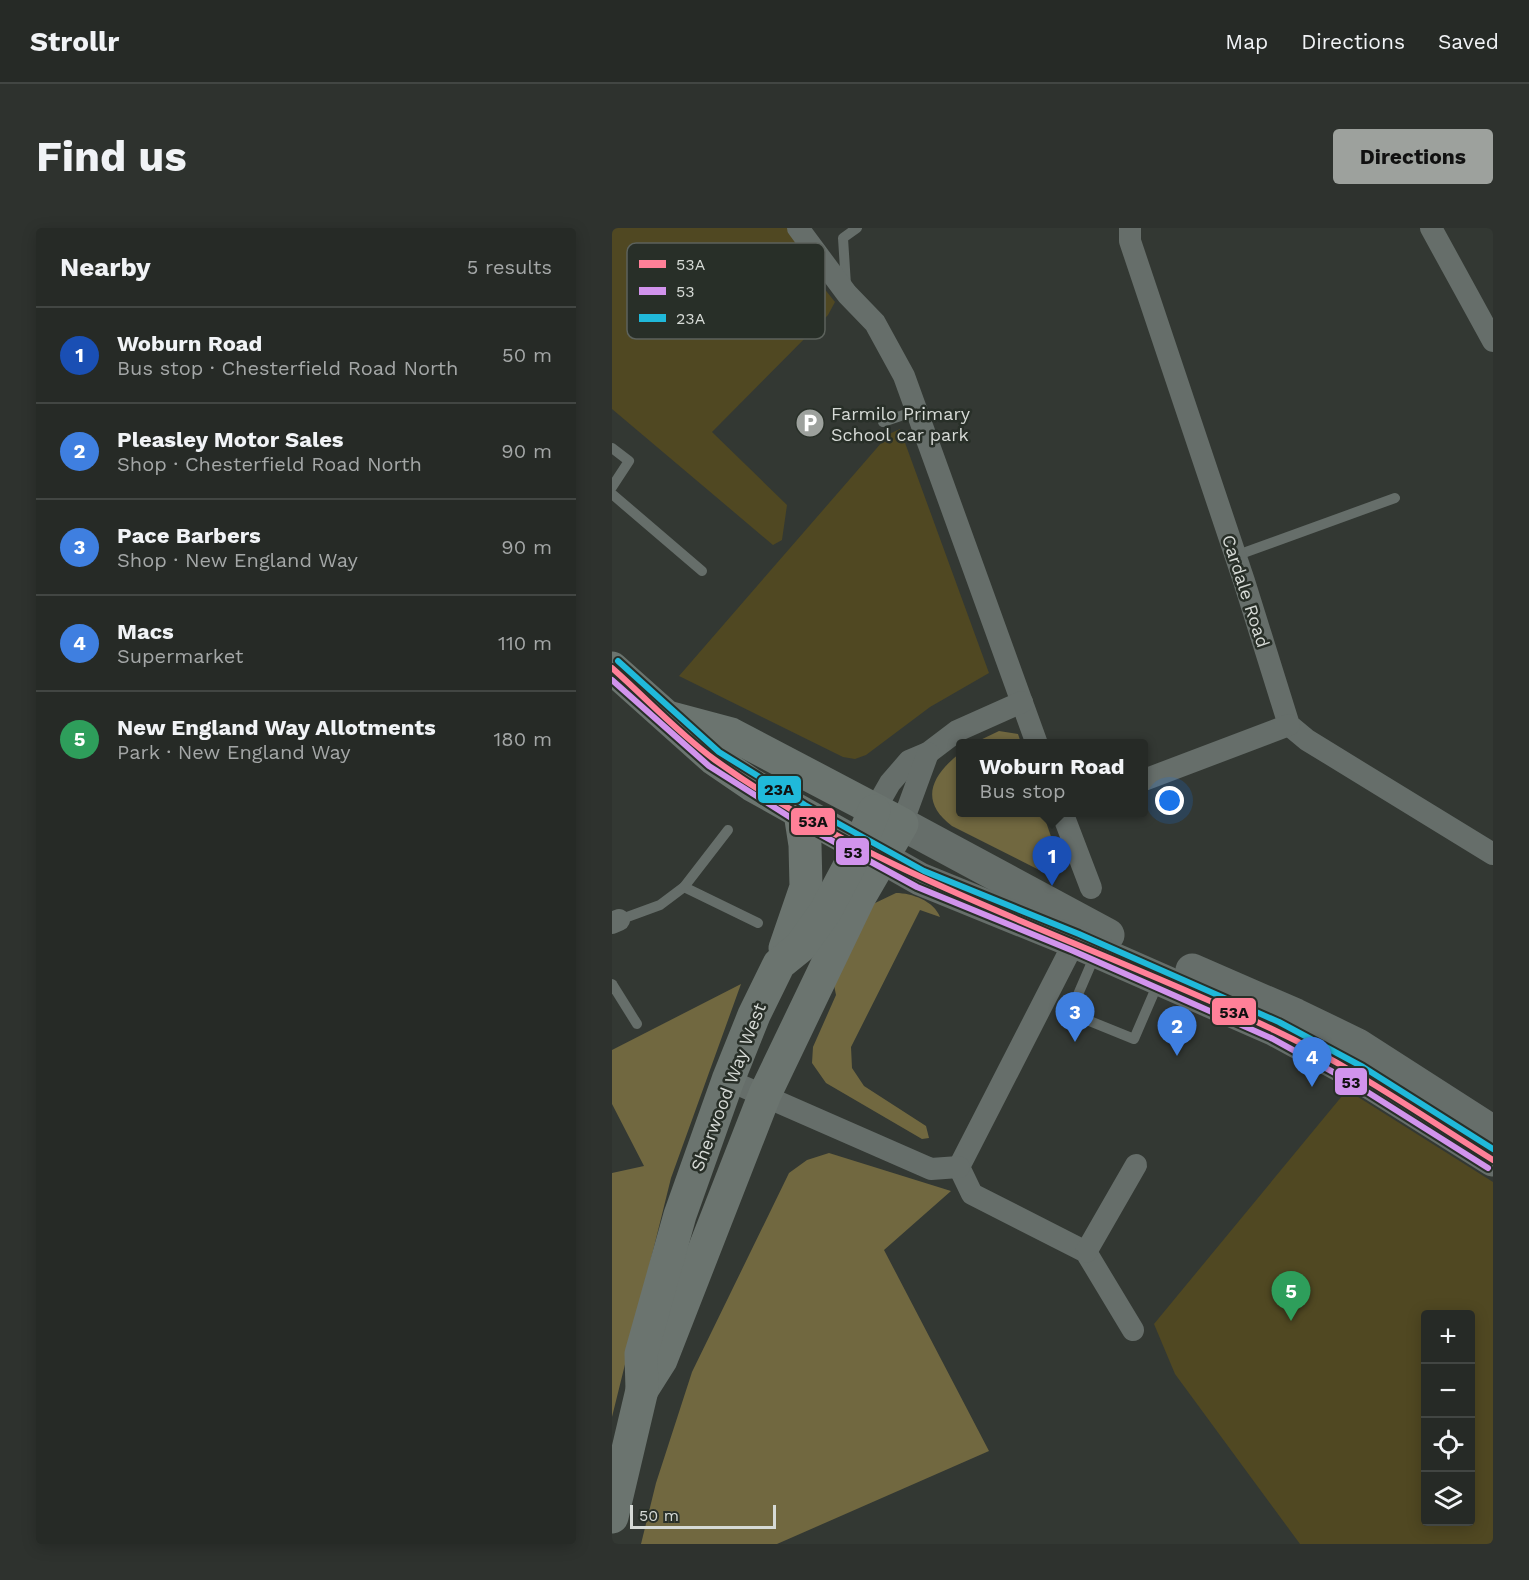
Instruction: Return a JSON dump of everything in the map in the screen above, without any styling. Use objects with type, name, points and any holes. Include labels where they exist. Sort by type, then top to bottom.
[{"type":"highway","points":[[612,668],[671,718],[714,759],[800,813],[871,852]]},
{"type":"highway","points":[[671,718],[731,734],[888,817]]},
{"type":"highway","points":[[779,964],[806,887],[805,845],[800,813]]},
{"type":"highway","name":"Sherwood Way West","points":[[642,1389],[661,1360],[765,1094],[859,898],[871,852],[888,817]]},
{"type":"highway","name":"Sherwood Way West","points":[[612,1517],[642,1389],[641,1353],[680,1215],[728,1080],[754,1015],[779,964],[800,947],[871,852]]},
{"type":"main road","points":[[888,817],[1160,979],[1275,1030],[1346,1068],[1493,1160]]},
{"type":"main road","points":[[871,852],[920,879],[1234,987],[1358,1045],[1493,1132]]},
{"type":"street","points":[[798,228],[809,243]]},
{"type":"street","name":"Cardale Road","points":[[1130,228],[1130,242],[1289,725]]},
{"type":"street","points":[[1431,228],[1493,342]]},
{"type":"street","points":[[825,264],[841,286],[875,323],[904,376],[1035,739]]},
{"type":"street","points":[[888,817],[890,783],[909,761],[928,753],[957,731],[1022,702]]},
{"type":"street","points":[[1148,778],[1289,725],[1307,740],[1493,854]]},
{"type":"street","points":[[888,817],[928,753]]},
{"type":"street","points":[[1064,817],[1091,888]]},
{"type":"street","points":[[959,1167],[1090,937]]},
{"type":"street","points":[[728,1080],[765,1094],[932,1169],[959,1167]]},
{"type":"street","points":[[1086,1252],[1136,1165]]},
{"type":"street","points":[[959,1167],[972,1194],[1086,1252],[1133,1330]]},
{"type":"lane","points":[[841,286],[843,238],[857,228]]},
{"type":"lane","points":[[883,422],[915,411]]},
{"type":"lane","points":[[612,448],[628,461],[612,487]]},
{"type":"lane","points":[[612,494],[702,571]]},
{"type":"lane","points":[[1235,556],[1395,498]]},
{"type":"lane","points":[[616,922],[660,905],[684,887],[728,830]]},
{"type":"lane","points":[[684,887],[758,923]]},
{"type":"lane","points":[[1090,937],[1070,1013],[1134,1039],[1160,979]]},
{"type":"lane","points":[[612,984],[637,1024]]},
{"type":"shaded area","points":[[612,228],[792,228],[802,243],[627,243],[627,339],[804,339],[712,432],[787,505],[782,540],[773,545],[612,409]]},
{"type":"shaded area","points":[[825,290],[835,302],[825,318]]},
{"type":"shaded area","points":[[900,429],[989,673],[930,707],[866,755],[855,759],[843,757],[679,676],[889,434]]},
{"type":"shaded area","points":[[999,731],[1018,734],[1020,739],[982,739]]},
{"type":"shaded area","points":[[956,757],[956,817],[1044,817],[1061,866],[1055,873],[1049,875],[952,826],[942,817],[932,798],[933,789],[936,780]]},
{"type":"shaded area","points":[[896,893],[909,894],[928,902],[940,917],[920,910],[851,1047],[852,1068],[864,1086],[926,1126],[929,1138],[922,1139],[826,1083],[812,1063],[813,1047],[836,995],[834,985],[873,904]]},
{"type":"shaded area","points":[[741,984],[671,1178],[612,1417],[612,1173],[644,1166],[612,1104],[612,1050]]},
{"type":"shaded area","points":[[1347,1090],[1493,1182],[1493,1544],[1300,1544],[1175,1374],[1154,1324]]},
{"type":"shaded area","points":[[829,1153],[951,1191],[884,1250],[989,1451],[777,1544],[641,1544],[656,1483],[692,1372],[789,1173],[807,1160]]},
{"type":"transit line","name":"23A","points":[[618,661],[719,752],[805,805],[924,871],[1079,934],[1279,1022],[1363,1067],[1493,1149]]},
{"type":"transit line","name":"53A","points":[[612,668],[701,750],[780,803],[847,841],[988,907],[1203,998],[1303,1044],[1493,1160]]},
{"type":"transit line","name":"53","points":[[612,680],[709,766],[796,821],[917,887],[1071,950],[1271,1038],[1353,1083],[1488,1168]]},
{"type":"place","name":"Farmilo Primary School car park","points":[[810,423]]},
{"type":"place","name":"Woburn Road","points":[[1052,886]]},
{"type":"place","name":"Pace Barbers","points":[[1075,1042]]},
{"type":"place","name":"Pleasley Motor Sales","points":[[1177,1056]]},
{"type":"place","name":"Macs","points":[[1312,1087]]},
{"type":"place","name":"New England Way Allotments","points":[[1291,1321]]}]
